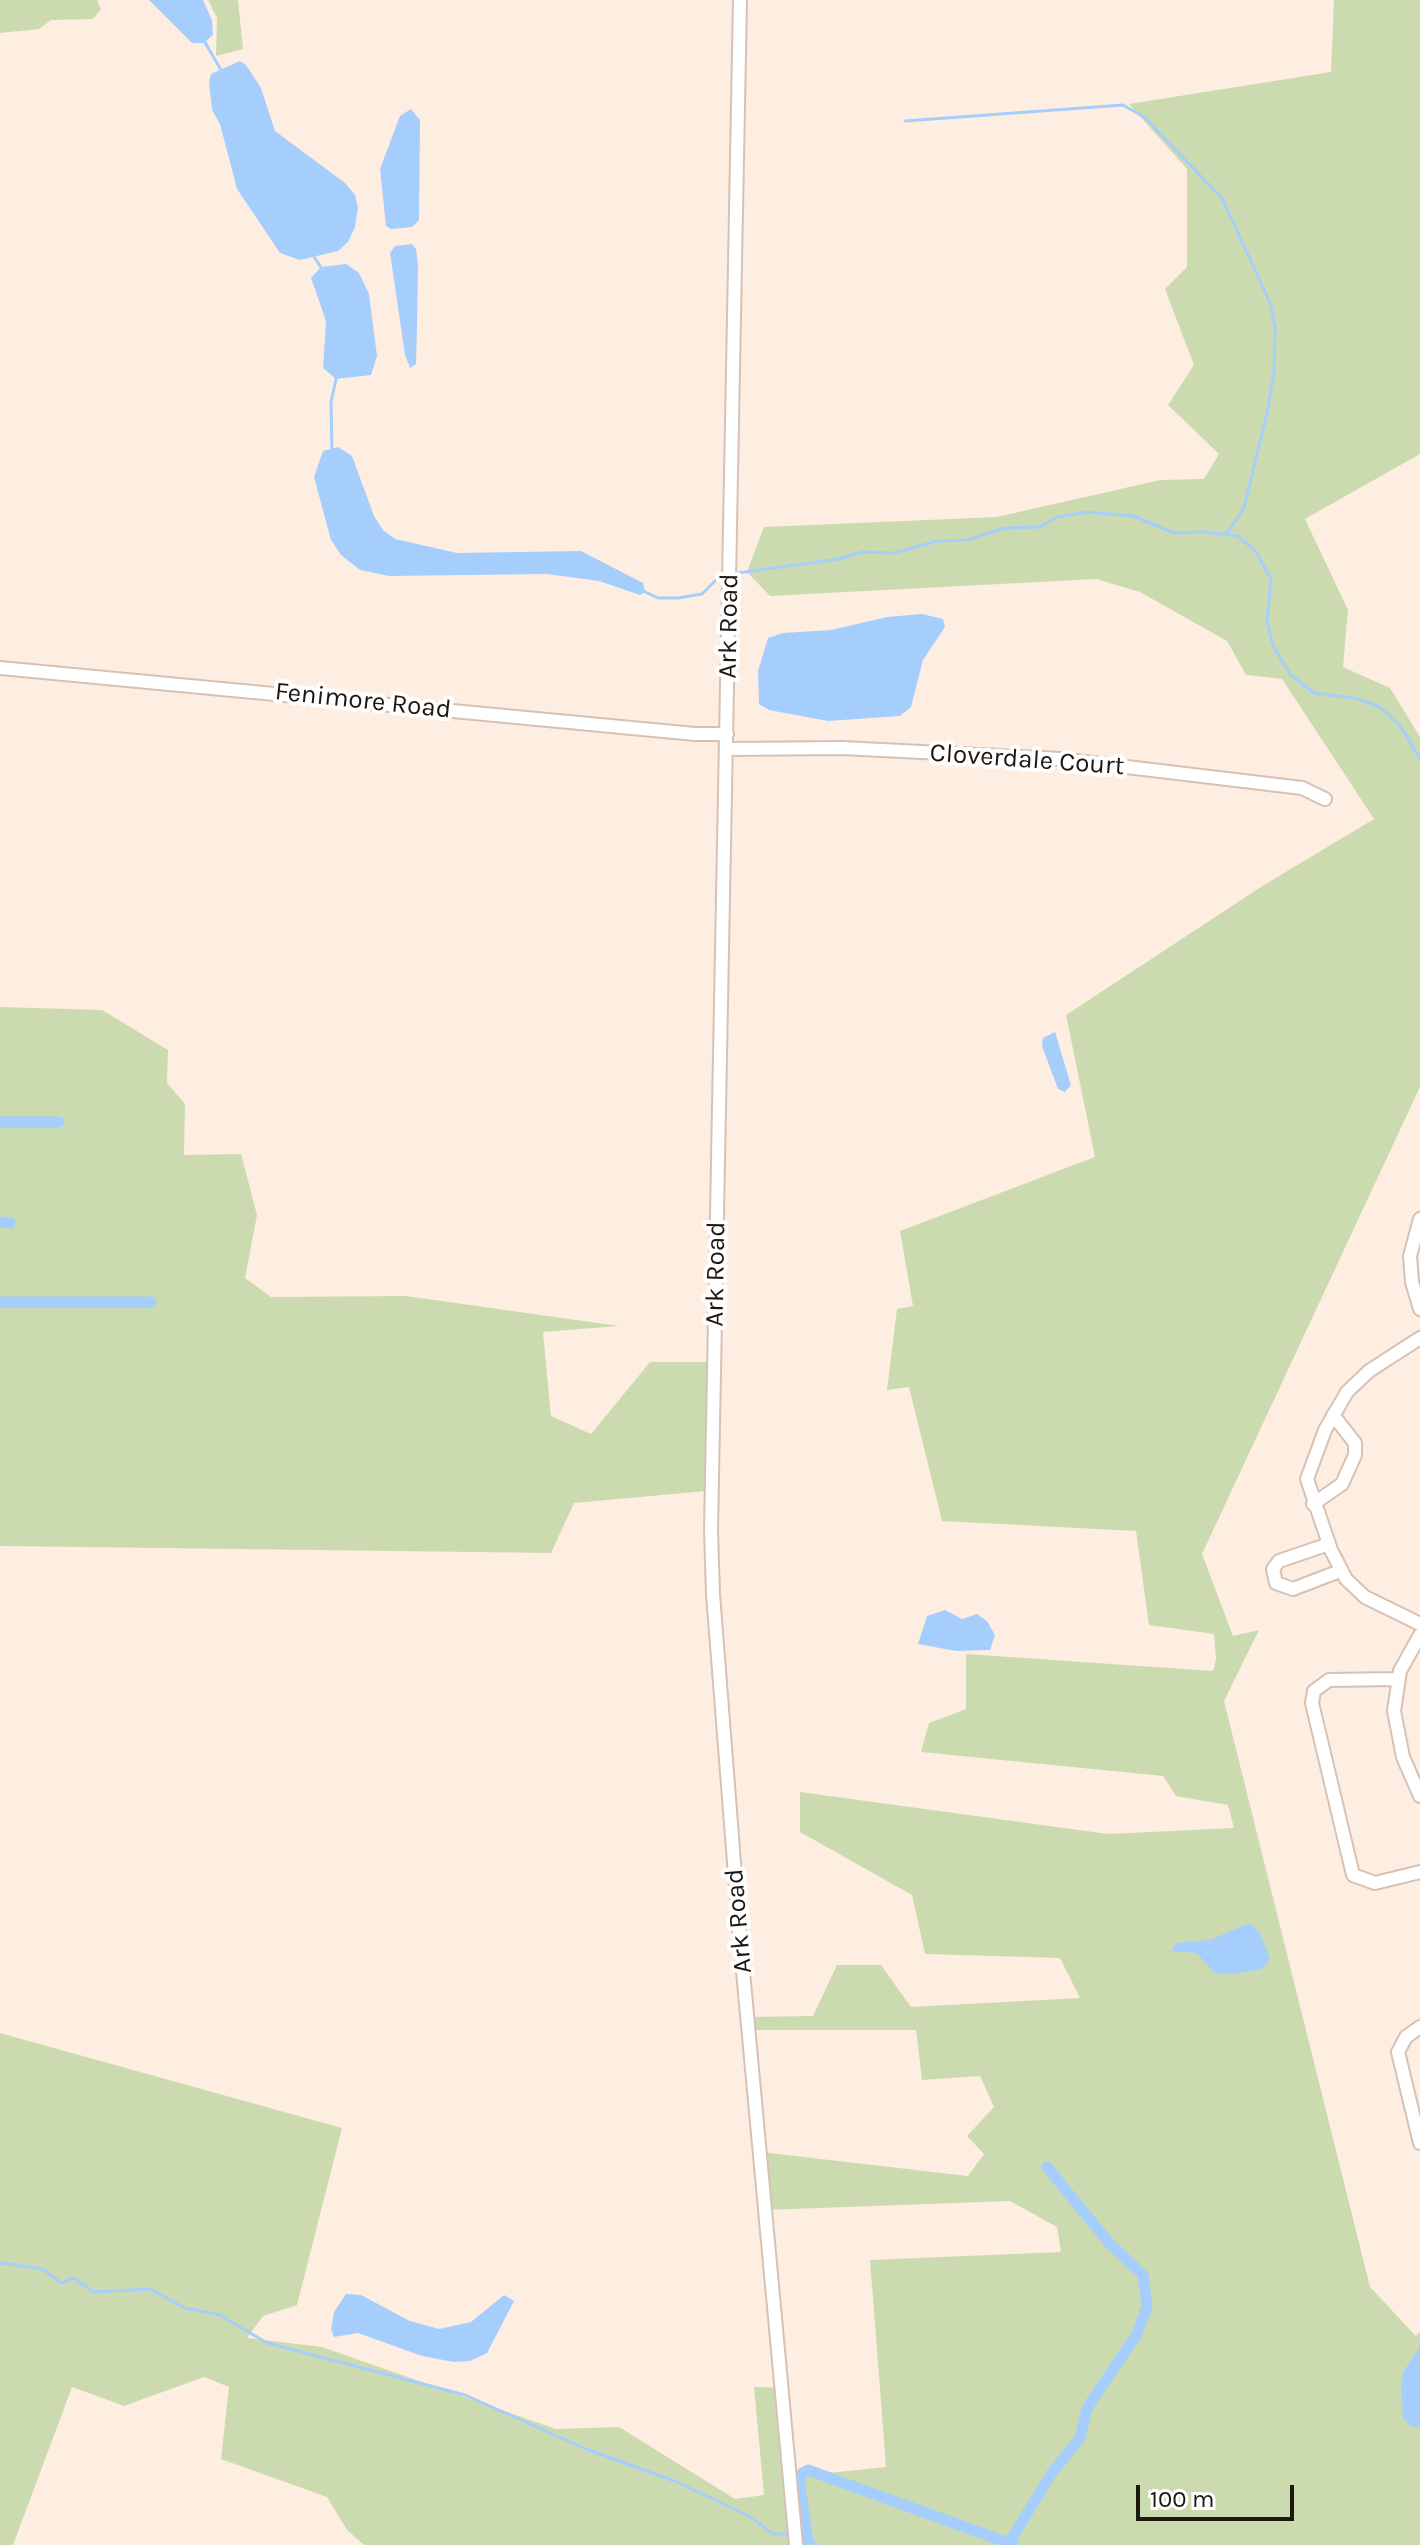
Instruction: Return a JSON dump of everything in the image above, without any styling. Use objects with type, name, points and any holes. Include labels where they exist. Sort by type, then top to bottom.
[{"type":"street","name":"Ark Road","points":[[740,0],[713,1594],[740,1939],[796,2545]]},
{"type":"street","name":"Fenimore Road","points":[[0,668],[695,734],[727,734]]},
{"type":"street","name":"Cloverdale Court","points":[[726,749],[842,748],[1060,759],[1302,788],[1325,799]]},
{"type":"street","points":[[1420,1219],[1410,1256],[1412,1282],[1420,1309]]},
{"type":"street","points":[[1420,1338],[1361,1378],[1333,1415],[1307,1472],[1313,1504],[1340,1571],[1365,1597],[1420,1624]]},
{"type":"street","points":[[1313,1504],[1342,1484],[1355,1455],[1355,1443],[1333,1415]]},
{"type":"street","points":[[1329,1544],[1279,1561],[1273,1569],[1276,1583],[1293,1589],[1340,1571]]},
{"type":"street","points":[[1420,1635],[1398,1679],[1396,1726],[1403,1757],[1420,1796]]},
{"type":"street","points":[[1398,1679],[1329,1680],[1314,1691],[1312,1703],[1353,1875],[1375,1883],[1419,1874]]},
{"type":"street","points":[[1420,2027],[1406,2037],[1398,2052],[1420,2143]]},
{"type":"green space","points":[[0,0],[97,0],[101,9],[93,19],[51,20],[39,29],[0,33]]},
{"type":"green space","points":[[208,0],[238,0],[243,49],[216,56],[217,18]]},
{"type":"green space","points":[[1334,0],[1420,0],[1420,454],[1305,519],[1348,610],[1343,667],[1390,688],[1420,737],[1420,1087],[1202,1554],[1233,1636],[1259,1630],[1224,1701],[1370,2287],[1416,2336],[1420,2332],[1420,2545],[364,2545],[347,2530],[327,2497],[221,2459],[229,2387],[204,2377],[124,2406],[72,2387],[13,2545],[0,2545],[0,2033],[342,2128],[297,2305],[263,2316],[247,2338],[322,2347],[556,2429],[619,2427],[735,2499],[764,2495],[754,2387],[781,2388],[789,2477],[886,2467],[870,2260],[1061,2252],[1057,2227],[1010,2201],[765,2210],[760,2152],[968,2176],[984,2154],[967,2136],[994,2107],[980,2076],[922,2080],[916,2030],[749,2030],[748,2017],[813,2016],[837,1965],[881,1965],[911,2007],[1080,1998],[1060,1958],[925,1954],[912,1895],[800,1832],[800,1792],[1108,1834],[1234,1828],[1228,1805],[1176,1796],[1163,1776],[921,1752],[929,1723],[966,1709],[966,1654],[1213,1671],[1216,1659],[1214,1634],[1149,1625],[1136,1531],[942,1521],[909,1387],[887,1390],[897,1309],[913,1306],[900,1231],[1095,1157],[1066,1015],[1264,885],[1374,819],[1282,679],[1246,675],[1227,641],[1140,592],[1096,579],[770,596],[747,572],[764,527],[997,517],[1160,480],[1204,479],[1219,454],[1168,405],[1194,365],[1165,289],[1187,267],[1187,169],[1129,104],[1331,72]]},
{"type":"green space","points":[[0,1007],[102,1010],[168,1050],[167,1083],[185,1104],[184,1155],[241,1154],[257,1215],[245,1278],[271,1297],[406,1296],[619,1326],[543,1332],[551,1416],[591,1434],[650,1362],[717,1362],[717,1490],[574,1503],[551,1553],[0,1546]]},
{"type":"water","points":[[149,0],[203,0],[212,20],[213,35],[204,43],[192,43]]},
{"type":"water","points":[[240,61],[261,88],[275,131],[345,183],[355,195],[358,208],[355,227],[348,242],[338,251],[300,260],[280,253],[237,189],[220,124],[212,110],[209,82],[211,74]]},
{"type":"water","points":[[411,109],[420,120],[419,220],[412,227],[391,229],[386,226],[380,169],[400,116]]},
{"type":"water","points":[[412,244],[416,249],[418,266],[416,364],[410,368],[405,355],[390,253],[395,246]]},
{"type":"water","points":[[346,264],[359,273],[369,294],[377,356],[371,375],[336,379],[323,368],[326,321],[311,278],[321,267]]},
{"type":"water","points":[[338,447],[352,456],[374,516],[383,530],[395,539],[457,553],[581,551],[643,583],[645,592],[640,595],[599,581],[547,574],[389,576],[360,570],[341,555],[331,540],[314,477],[323,451]]},
{"type":"water","points":[[922,614],[943,619],[945,627],[923,660],[911,707],[900,716],[828,721],[769,710],[759,704],[758,671],[768,638],[783,633],[831,630],[887,617]]},
{"type":"water","points":[[1055,1032],[1071,1085],[1065,1092],[1058,1089],[1042,1046],[1043,1038]]},
{"type":"water","points":[[945,1610],[962,1619],[977,1614],[987,1621],[995,1635],[990,1650],[956,1651],[918,1644],[927,1616]]},
{"type":"water","points":[[1249,1923],[1259,1931],[1270,1959],[1262,1969],[1235,1974],[1215,1973],[1196,1953],[1171,1951],[1177,1943],[1210,1940]]},
{"type":"water","points":[[346,2294],[361,2295],[410,2321],[439,2329],[471,2322],[504,2295],[514,2301],[487,2353],[470,2361],[454,2362],[422,2356],[358,2333],[334,2337],[331,2329],[334,2312]]},
{"type":"water","points":[[1420,2347],[1419,2428],[1409,2425],[1403,2418],[1401,2386],[1403,2372]]},
{"type":"waterway","points":[[203,39],[221,70]]},
{"type":"waterway","points":[[905,121],[1123,105],[1144,117],[1222,198],[1271,305],[1275,328],[1274,371],[1267,413],[1244,508],[1226,534]]},
{"type":"waterway","points":[[313,255],[322,269]]},
{"type":"waterway","points":[[332,451],[331,402],[337,375]]},
{"type":"waterway","points":[[738,573],[839,559],[863,552],[895,553],[937,541],[967,540],[1005,528],[1040,527],[1057,517],[1087,512],[1133,516],[1174,533],[1205,532],[1238,536],[1256,552],[1271,579],[1267,622],[1273,646],[1291,675],[1314,693],[1359,699],[1380,707],[1401,727],[1420,759]]},
{"type":"waterway","points":[[641,590],[658,598],[702,594],[720,576]]},
{"type":"waterway","points":[[0,1122],[59,1122]]},
{"type":"waterway","points":[[0,1222],[10,1223]]},
{"type":"waterway","points":[[0,1302],[151,1302]]},
{"type":"waterway","points":[[1009,2543],[1051,2474],[1080,2438],[1087,2408],[1137,2334],[1147,2306],[1143,2275],[1110,2244],[1047,2167]]},
{"type":"waterway","points":[[0,2263],[43,2269],[61,2283],[74,2278],[94,2292],[150,2289],[185,2308],[220,2315],[267,2343],[465,2395],[586,2449],[677,2482],[749,2516],[773,2534],[788,2534]]},
{"type":"waterway","points":[[808,2540],[800,2486],[801,2474],[808,2470],[1014,2545]]},
{"type":"waterway","points":[[808,2540],[818,2545]]}]
